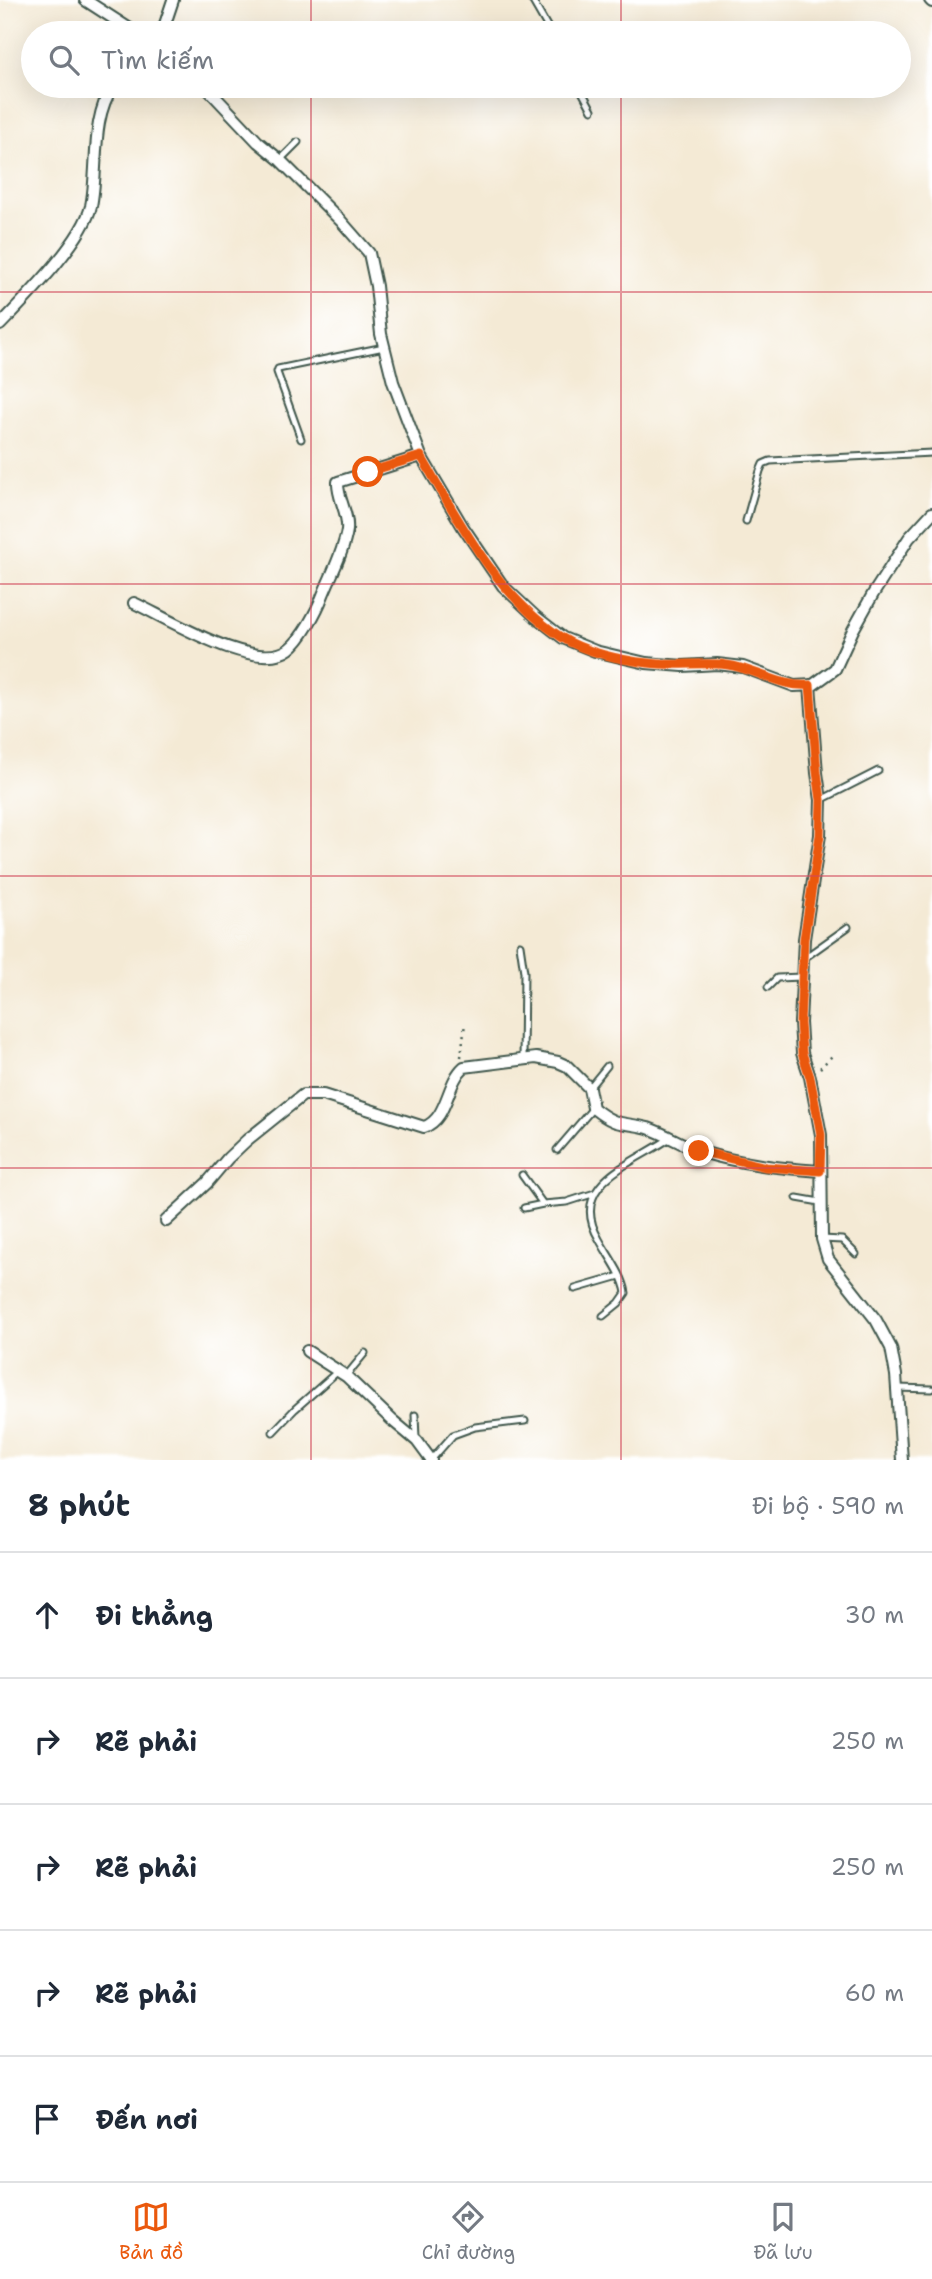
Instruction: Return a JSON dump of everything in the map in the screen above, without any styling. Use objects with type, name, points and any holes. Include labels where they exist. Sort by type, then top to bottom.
[{"type":"street","points":[[85,0],[117,21]]},
{"type":"street","points":[[166,21],[173,0]]},
{"type":"street","points":[[0,325],[56,264],[88,215],[101,113],[108,98]]},
{"type":"street","points":[[219,98],[258,142],[341,220],[369,253],[384,347],[393,382],[421,456],[463,527],[503,586],[562,638],[595,651],[646,663],[743,667],[794,686],[810,685],[822,680],[835,669],[873,594],[909,538],[932,513]]},
{"type":"street","points":[[134,603],[219,644],[249,655],[272,656],[288,649],[316,614],[347,529],[338,482],[421,456]]},
{"type":"street","points":[[810,685],[821,800],[820,835],[803,959],[800,1023],[802,1053],[810,1077],[821,1135],[822,1240],[828,1259],[876,1320],[891,1348],[902,1460]]},
{"type":"street","points":[[166,1221],[207,1183],[247,1140],[303,1096],[323,1095],[424,1127],[438,1119],[453,1081],[464,1067],[536,1058],[567,1066],[589,1088],[593,1108],[617,1125],[649,1129],[699,1151],[729,1160],[766,1167],[820,1171]]},
{"type":"street","points":[[306,1351],[342,1373],[416,1441],[431,1460]]},
{"type":"lane","points":[[532,0],[544,21]]},
{"type":"lane","points":[[586,98],[593,110]]},
{"type":"lane","points":[[280,160],[298,142]]},
{"type":"lane","points":[[301,439],[278,369],[384,347]]},
{"type":"lane","points":[[746,521],[760,471],[763,464],[770,461],[932,453]]},
{"type":"lane","points":[[821,800],[878,771]]},
{"type":"lane","points":[[803,959],[848,927]]},
{"type":"lane","points":[[520,945],[524,972],[523,1060]]},
{"type":"lane","points":[[768,987],[776,978],[802,978]]},
{"type":"lane","points":[[589,1088],[607,1066]]},
{"type":"lane","points":[[557,1150],[593,1108]]},
{"type":"lane","points":[[604,1316],[626,1293],[620,1276],[594,1232],[590,1213],[594,1193],[598,1185],[610,1175],[670,1139]]},
{"type":"lane","points":[[522,1175],[543,1203]]},
{"type":"lane","points":[[524,1208],[543,1203],[567,1202],[594,1193]]},
{"type":"lane","points":[[797,1198],[820,1202]]},
{"type":"lane","points":[[822,1240],[842,1240],[856,1254]]},
{"type":"lane","points":[[575,1289],[620,1276]]},
{"type":"lane","points":[[274,1432],[295,1409],[365,1353]]},
{"type":"lane","points":[[897,1388],[932,1389]]},
{"type":"lane","points":[[415,1415],[416,1441]]},
{"type":"lane","points":[[431,1460],[453,1435],[475,1427],[525,1421]]},
{"type":"path","points":[[464,1067],[461,1055],[465,1023]]},
{"type":"path","points":[[810,1077],[833,1055]]},
{"type":"route","points":[[368,472],[421,456],[463,527],[503,586],[562,638],[595,651],[646,663],[743,667],[794,686],[810,685],[821,800],[820,835],[804,939],[800,1023],[802,1053],[810,1077],[821,1135],[820,1171],[766,1167],[699,1151]]}]
